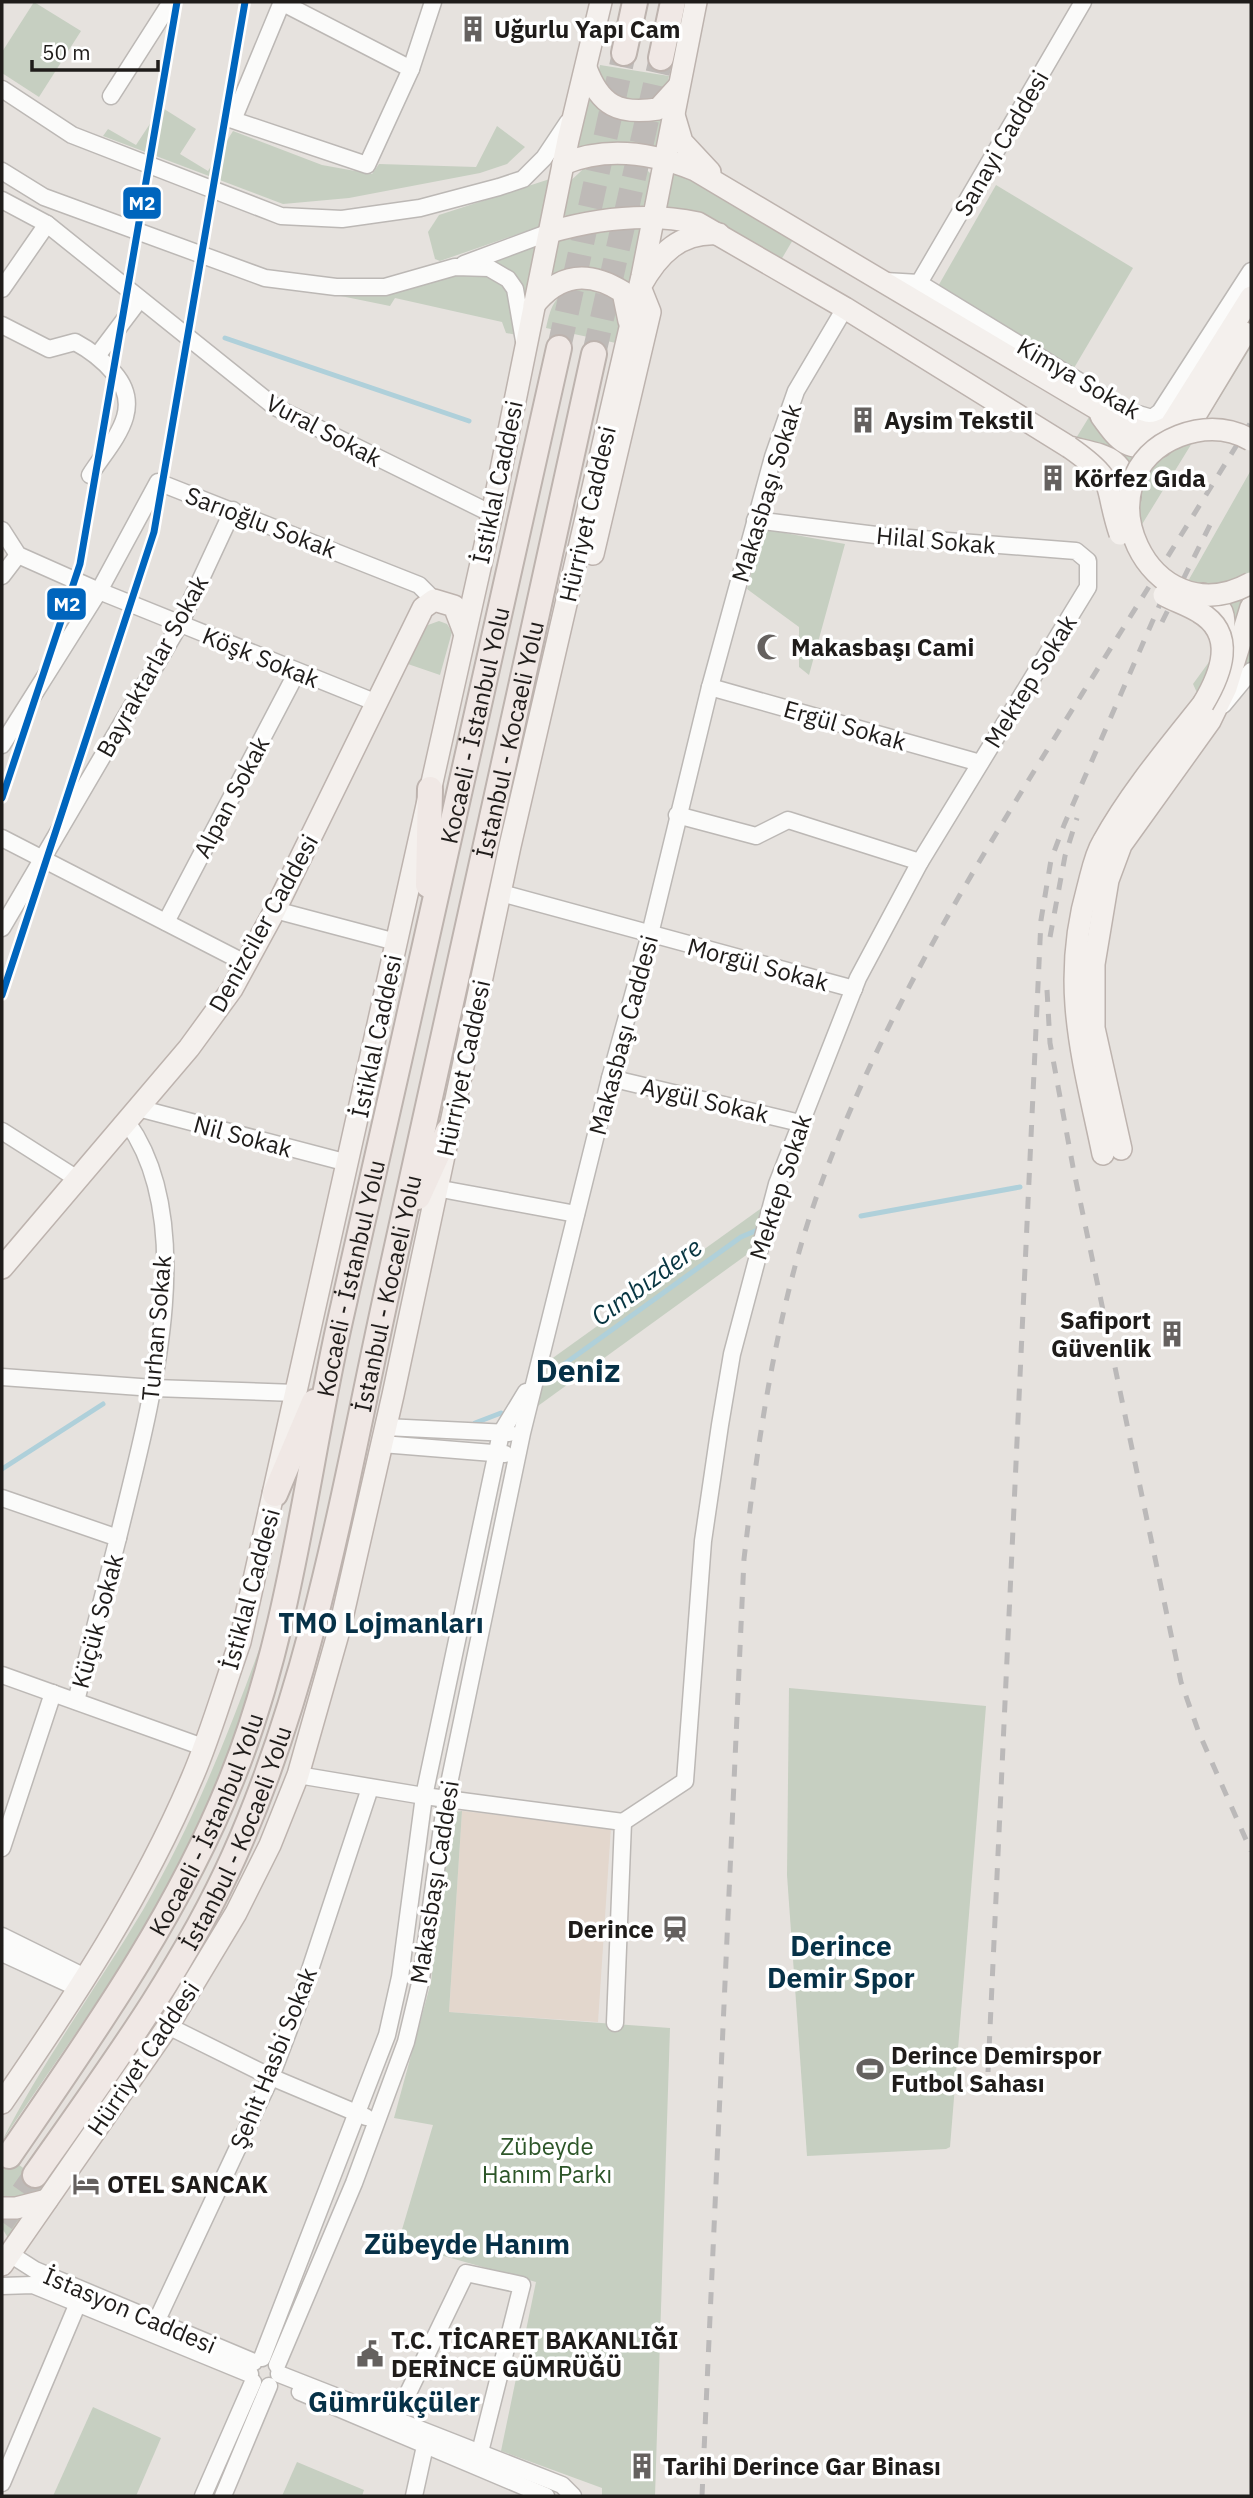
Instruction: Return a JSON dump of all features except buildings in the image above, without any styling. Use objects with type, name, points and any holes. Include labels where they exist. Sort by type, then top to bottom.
[{"type":"highway","points":[[624,53],[635,2]]},
{"type":"highway","points":[[661,58],[673,2]]},
{"type":"highway","name":"Kocaeli - İstanbul Yolu","points":[[9,2156],[117,1998],[164,1922],[201,1852],[234,1775],[253,1720],[299,1539],[332,1360],[559,348]]},
{"type":"highway","name":"İstanbul - Kocaeli Yolu","points":[[35,2175],[134,2030],[193,1935],[232,1860],[262,1789],[288,1716],[315,1612],[594,354]]},
{"type":"highway","points":[[427,938],[430,789]]},
{"type":"highway","points":[[398,1242],[448,1131]]},
{"type":"highway","points":[[275,1494],[332,1360]]},
{"type":"main road","name":"İstiklal Caddesi","points":[[2,2103],[84,1984],[180,1801],[203,1747],[240,1642],[492,514],[563,164],[601,2]]},
{"type":"main road","name":"Hürriyet Caddesi","points":[[4,2260],[168,2026],[254,1877],[298,1775],[340,1627],[384,1435],[510,846],[640,287],[696,2]]},
{"type":"main road","points":[[586,68],[594,90],[615,107],[636,112],[658,109],[679,85]]},
{"type":"main road","points":[[674,111],[678,134],[691,154],[738,195]]},
{"type":"main road","points":[[563,164],[589,157],[633,153],[665,158],[695,170],[1126,426],[1145,434],[1159,432],[1170,426],[1251,297]]},
{"type":"main road","points":[[633,153],[651,167],[657,198],[845,308],[1069,447],[1098,468],[1108,483],[1125,550],[1142,579],[1161,594],[1200,612],[1215,624],[1223,638]]},
{"type":"main road","points":[[574,225],[559,217],[556,199],[569,177],[589,157]]},
{"type":"main road","points":[[550,232],[574,225],[631,217],[657,198]]},
{"type":"main road","points":[[510,846],[531,820],[637,371],[650,312],[640,287],[658,258],[672,246],[694,234],[719,234]]},
{"type":"main road","points":[[534,305],[548,288],[560,280],[577,278],[614,286],[623,292],[629,314],[627,344]]},
{"type":"main road","points":[[1251,323],[1190,424],[1141,468],[1130,497],[1128,512],[1133,539],[1149,566],[1173,586],[1203,594],[1223,594],[1251,583]]},
{"type":"main road","points":[[1093,406],[1117,438],[1131,447],[1168,442],[1189,432],[1215,429],[1251,440]]},
{"type":"main road","points":[[1069,447],[1105,456],[1120,465],[1127,478],[1130,497]]},
{"type":"main road","points":[[1203,594],[1223,608],[1226,619],[1219,671],[1206,712]]},
{"type":"main road","points":[[434,600],[447,603],[457,610],[464,633]]},
{"type":"main road","name":"Denizciler Caddesi","points":[[2,1268],[197,1037],[247,964],[423,608],[434,600]]},
{"type":"main road","points":[[1112,1152],[1075,1020],[1074,964],[1081,911],[1103,841],[1165,751],[1206,712],[1226,688],[1251,607]]},
{"type":"main road","points":[[2,2208],[30,2206],[47,2200]]},
{"type":"street","points":[[111,96],[172,2]]},
{"type":"street","points":[[411,69],[282,2],[233,120],[367,165],[411,69],[433,2]]},
{"type":"street","name":"Sanayi Caddesi","points":[[919,283],[1083,2]]},
{"type":"street","points":[[2,89],[72,135],[281,216],[342,219],[420,208],[523,179],[563,164]]},
{"type":"street","points":[[523,179],[544,158],[576,108]]},
{"type":"street","points":[[2,171],[44,197],[265,278],[336,287],[385,287],[455,267],[550,232]]},
{"type":"street","name":"Vural Sokak","points":[[2,200],[47,224],[275,407],[492,514]]},
{"type":"street","points":[[2,289],[47,224]]},
{"type":"street","points":[[455,267],[489,268],[508,279],[518,301],[525,350]]},
{"type":"street","name":"Kimya Sokak","points":[[885,281],[919,283],[1128,411],[1152,418],[1160,412],[1251,271]]},
{"type":"street","points":[[97,356],[140,299]]},
{"type":"street","name":"Makasbaşı Sokak","points":[[710,687],[755,520],[796,391],[845,308]]},
{"type":"street","points":[[2,325],[49,349],[75,342],[97,356],[120,380],[129,398],[122,426],[90,475]]},
{"type":"street","name":"Sarıoğlu Sokak","points":[[99,591],[158,482],[419,585],[434,600]]},
{"type":"street","name":"Bayraktarlar Sokak","points":[[2,928],[180,624],[233,510]]},
{"type":"street","name":"Hilal Sokak","points":[[755,520],[884,536],[1076,551],[1088,561],[1088,587]]},
{"type":"street","points":[[2,530],[18,555],[2,576]]},
{"type":"street","name":"Köşk Sokak","points":[[18,555],[99,591],[377,703]]},
{"type":"street","name":"Mektep Sokak","points":[[623,1822],[685,1781],[703,1541],[732,1354],[777,1184],[854,989],[920,862],[1088,587]]},
{"type":"street","points":[[2,744],[99,591]]},
{"type":"street","points":[[1206,712],[1251,671]]},
{"type":"street","name":"Alpan Sokak","points":[[166,922],[297,672]]},
{"type":"street","name":"Ergül Sokak","points":[[710,687],[980,763]]},
{"type":"street","name":"Makasbaşı Caddesi","points":[[203,2496],[265,2373],[379,2119],[406,2042],[421,1979],[446,1798],[533,1381],[610,1078],[650,934],[710,687]]},
{"type":"street","points":[[677,815],[756,836],[788,820],[920,862]]},
{"type":"street","points":[[2,838],[247,964]]},
{"type":"street","name":"Morgül Sokak","points":[[501,893],[854,989]]},
{"type":"street","points":[[275,910],[396,942]]},
{"type":"street","name":"Aygül Sokak","points":[[610,1078],[800,1123]]},
{"type":"street","name":"Nil Sokak","points":[[133,1115],[348,1163]]},
{"type":"street","name":"Turhan Sokak","points":[[118,1538],[154,1388],[164,1286],[162,1223],[149,1158],[133,1115]]},
{"type":"street","points":[[2,1131],[79,1180]]},
{"type":"street","points":[[436,1188],[576,1214]]},
{"type":"street","points":[[2,1377],[154,1388],[296,1393]]},
{"type":"street","name":"Makasbaşı Caddesi","points":[[223,2496],[387,2035],[400,1976],[424,1796],[501,1433],[533,1381]]},
{"type":"street","points":[[384,1435],[522,1433]]},
{"type":"street","points":[[384,1435],[518,1455]]},
{"type":"street","name":"Küçük Sokak","points":[[2,1498],[118,1538],[76,1701]]},
{"type":"street","points":[[2,1675],[203,1747]]},
{"type":"street","points":[[2,1849],[53,1693]]},
{"type":"street","points":[[298,1775],[424,1796],[623,1822],[615,2023]]},
{"type":"street","name":"Şehit Hasbi Sokak","points":[[157,2320],[271,2077],[299,2003],[370,1788]]},
{"type":"street","points":[[2,1936],[84,1984]]},
{"type":"street","points":[[2,1953],[84,1984]]},
{"type":"street","points":[[168,2026],[271,2077],[358,2115],[379,2119]]},
{"type":"street","name":"İstasyon Caddesi","points":[[4,2260],[157,2320],[265,2373],[522,2491],[546,2496]]},
{"type":"street","points":[[396,2418],[466,2273],[522,2285],[480,2452]]},
{"type":"street","points":[[2,2286],[33,2285],[265,2373]]},
{"type":"street","points":[[2,2483],[78,2303]]},
{"type":"street","name":"İstasyon Caddesi","points":[[265,2373],[396,2418],[562,2485],[573,2496]]},
{"type":"street","points":[[414,2496],[425,2446]]},
{"type":"shaded area","points":[[462,1811],[611,1827],[598,2022],[449,2012]]},
{"type":"green space","points":[[34,2],[81,31],[39,97],[2,73],[2,52]]},
{"type":"green space","points":[[600,65],[669,76],[665,92],[653,103],[616,101],[597,79]]},
{"type":"green space","points":[[587,91],[603,104],[669,107],[661,153],[572,156]]},
{"type":"green space","points":[[161,107],[196,129],[180,154],[208,171],[233,131],[322,165],[372,174],[379,164],[476,167],[497,126],[525,147],[507,164],[480,173],[349,198],[283,204],[103,136],[108,129],[136,145]]},
{"type":"green space","points":[[591,162],[640,163],[654,177],[648,201],[639,210],[569,218],[563,214],[567,184]]},
{"type":"green space","points":[[666,168],[695,181],[794,238],[781,260],[658,210]]},
{"type":"green space","points":[[553,178],[544,225],[440,261],[435,259],[428,232],[439,215]]},
{"type":"green space","points":[[996,185],[1133,268],[1074,368],[937,288]]},
{"type":"green space","points":[[646,225],[632,297],[627,287],[545,285],[555,234]]},
{"type":"green space","points":[[543,238],[525,317],[524,301],[483,263]]},
{"type":"green space","points":[[454,272],[491,275],[507,287],[517,335],[506,333],[502,322],[395,298],[390,306],[331,294]]},
{"type":"green space","points":[[573,289],[590,289],[613,299],[621,317],[616,343],[546,328],[554,304]]},
{"type":"green space","points":[[1251,301],[1251,347],[1133,539],[1130,527],[1070,448],[1094,409],[1145,435]]},
{"type":"green space","points":[[1251,470],[1251,671],[1210,721],[1193,684],[1217,651],[1183,590]]},
{"type":"green space","points":[[763,529],[845,544],[809,675],[799,667],[799,627],[747,589]]},
{"type":"green space","points":[[439,621],[447,624],[452,632],[440,675],[405,663],[428,625]]},
{"type":"green space","points":[[770,1202],[756,1248],[531,1411],[543,1365]]},
{"type":"green space","points":[[267,1628],[230,1748],[208,1806],[181,1863],[118,1970],[2,2141],[35,2082],[162,1876],[211,1772]]},
{"type":"green space","points":[[789,1688],[986,1706],[950,2147],[946,2149],[807,2156],[787,1875]]},
{"type":"green space","name":"Zübeyde Hanım Parkı","points":[[462,1811],[449,2012],[670,2028],[655,2496],[602,2496],[602,2488],[501,2451],[536,2282],[398,2243],[433,2125],[394,2118],[431,1982],[450,1823],[455,1812]]},
{"type":"green space","points":[[2,2153],[46,2184],[36,2195],[27,2200],[2,2198]]},
{"type":"green space","points":[[2,2215],[22,2216],[8,2238],[2,2228]]},
{"type":"green space","points":[[93,2407],[161,2438],[136,2496],[53,2496]]},
{"type":"green space","points":[[297,2462],[364,2490],[362,2496],[282,2496]]},
{"type":"waterway","points":[[225,338],[469,421]]},
{"type":"waterway","name":"Cımbızdere","points":[[861,1216],[1020,1187]]},
{"type":"waterway","name":"Cımbızdere","points":[[556,1370],[741,1237],[760,1229]]},
{"type":"waterway","name":"Cımbızdere","points":[[2,1469],[103,1404]]},
{"type":"waterway","name":"Cımbızdere","points":[[475,1423],[501,1413]]},
{"type":"tunnel","points":[[559,348],[624,53]]},
{"type":"tunnel","points":[[594,354],[661,58]]},
{"type":"tunnel","points":[[2,2222],[35,2175]]},
{"type":"railway","points":[[702,2496],[744,1559],[772,1365],[794,1269],[824,1176],[847,1117],[929,949],[1024,788],[1251,422]]},
{"type":"railway","points":[[1162,622],[1213,519]]},
{"type":"railway","points":[[988,2072],[1041,920],[1051,860],[1064,825],[1160,604]]},
{"type":"railway","points":[[1050,937],[1065,856],[1077,818]]},
{"type":"railway","points":[[1047,990],[1050,1043],[1073,1167],[1181,1682],[1199,1733],[1251,1851]]},
{"type":"transit line","name":"M2","points":[[2,798],[80,564],[177,2]]},
{"type":"transit line","name":"M2","points":[[2,995],[154,532],[245,2]]},
{"type":"place","name":"Uğurlu Yapı Cam","points":[[473,29]]},
{"type":"place","name":"Aysim Tekstil","points":[[863,420]]},
{"type":"place","name":"Körfez Gıda","points":[[1053,478]]},
{"type":"place","name":"Makasbaşı Cami","points":[[770,647]]},
{"type":"place","name":"Safiport Güvenlik","points":[[1172,1334]]},
{"type":"place","name":"Derince","points":[[675,1929]]},
{"type":"place","name":"Derince Demirspor Futbol Sahası","points":[[870,2069]]},
{"type":"place","name":"OTEL SANCAK","points":[[86,2184]]},
{"type":"place","name":"T.C. TİCARET BAKANLIĞI DERİNCE GÜMRÜĞÜ","points":[[370,2354]]},
{"type":"place","name":"Tarihi Derince Gar Binası","points":[[642,2466]]},
{"type":"district","name":"Deniz","points":[[578,1370]]},
{"type":"district","name":"TMO Lojmanları","points":[[381,1622]]},
{"type":"district","name":"Derince Demir Spor","points":[[841,1961]]},
{"type":"district","name":"Zübeyde Hanım","points":[[467,2243]]},
{"type":"district","name":"Gümrükçüler","points":[[394,2401]]}]
